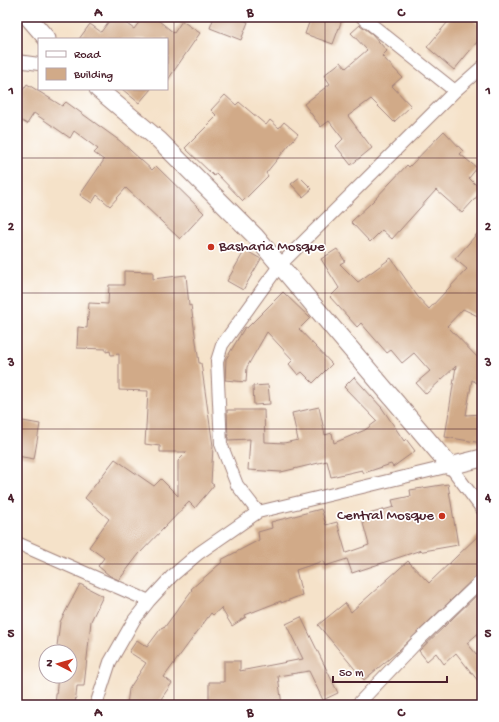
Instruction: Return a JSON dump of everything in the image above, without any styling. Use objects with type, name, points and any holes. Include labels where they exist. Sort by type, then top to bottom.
[{"type":"street","points":[[28,17],[46,38]]},
{"type":"street","points":[[362,17],[456,91]]},
{"type":"street","points":[[17,61],[38,64]]},
{"type":"street","points":[[258,512],[236,485],[221,444],[217,361],[222,346],[280,266],[482,67]]},
{"type":"street","points":[[99,90],[158,140],[255,236],[450,466],[482,509]]},
{"type":"street","points":[[96,705],[110,662],[134,620],[149,601],[172,576],[188,562],[258,512],[482,458]]},
{"type":"street","points":[[17,543],[149,601]]},
{"type":"street","points":[[357,705],[419,640],[482,580]]},
{"type":"building","points":[[112,17],[117,17],[134,29],[143,17],[154,17],[174,33],[182,21],[200,33],[168,80],[168,38],[80,38],[90,24],[101,32]]},
{"type":"building","points":[[214,17],[236,17],[248,22],[241,40],[210,28]]},
{"type":"building","points":[[311,17],[343,17],[333,44],[305,34]]},
{"type":"building","points":[[452,17],[470,17],[482,27],[482,36],[454,70],[427,47]]},
{"type":"building","points":[[360,25],[372,34],[387,51],[382,56],[402,77],[392,86],[411,106],[394,122],[371,99],[348,116],[372,148],[351,165],[336,146],[343,139],[329,121],[321,127],[304,104],[330,84],[324,75],[341,62],[346,68],[367,50],[351,33]]},
{"type":"building","points":[[27,84],[62,106],[66,102],[120,141],[152,170],[156,166],[204,213],[180,239],[126,188],[110,206],[97,195],[92,203],[80,195],[104,160],[94,153],[98,149],[74,131],[70,138],[34,113],[27,124],[17,118],[17,99]]},
{"type":"building","points":[[123,90],[150,90],[139,103]]},
{"type":"building","points":[[225,95],[236,105],[239,102],[266,125],[270,120],[279,128],[284,122],[298,134],[266,173],[268,176],[243,201],[216,173],[214,176],[185,148],[217,116],[211,110]]},
{"type":"building","points":[[444,131],[463,151],[460,154],[477,168],[469,178],[482,191],[462,213],[436,190],[392,239],[382,230],[370,242],[351,222],[407,165],[409,167]]},
{"type":"building","points":[[300,177],[312,189],[303,197],[291,184]]},
{"type":"building","points":[[482,228],[482,318],[463,309],[447,326],[482,362],[482,386],[472,380],[466,415],[482,414],[482,443],[445,437],[456,366],[426,394],[416,383],[430,371],[414,353],[402,363],[391,350],[387,353],[361,323],[357,327],[330,297],[339,288],[321,259],[337,249],[345,261],[340,264],[358,282],[391,258],[418,297],[429,309],[467,269],[455,259]]},
{"type":"building","points":[[245,250],[261,259],[243,290],[227,281]]},
{"type":"building","points":[[124,271],[153,272],[153,279],[186,275],[189,306],[191,305],[213,446],[211,483],[214,485],[195,508],[189,502],[139,554],[119,580],[110,576],[98,566],[104,558],[89,547],[109,519],[85,498],[115,459],[154,486],[161,479],[178,496],[178,461],[187,452],[160,452],[160,446],[145,444],[148,391],[119,390],[119,354],[111,355],[110,351],[106,352],[106,349],[77,348],[78,327],[87,328],[89,303],[108,304],[109,285],[124,285]]},
{"type":"building","points":[[283,292],[310,318],[299,329],[332,364],[313,383],[302,372],[298,375],[289,364],[293,360],[267,332],[247,367],[246,382],[225,380],[226,359],[245,327],[247,328]]},
{"type":"building","points":[[354,377],[382,408],[404,441],[406,439],[415,451],[393,467],[391,464],[364,473],[362,470],[331,477],[327,461],[281,472],[248,470],[250,439],[228,440],[227,410],[264,410],[265,442],[284,443],[298,440],[292,413],[319,407],[325,435],[332,433],[334,443],[365,430],[377,421],[344,387]]},
{"type":"building","points":[[268,385],[270,404],[254,405],[253,386]]},
{"type":"building","points":[[17,420],[40,424],[34,459],[17,456]]},
{"type":"building","points":[[448,484],[458,545],[418,552],[421,550],[352,573],[347,559],[325,566],[323,561],[296,570],[302,595],[281,603],[281,601],[245,615],[246,617],[232,626],[221,608],[213,615],[211,613],[164,677],[172,683],[157,705],[127,705],[129,689],[146,663],[129,652],[137,640],[147,647],[162,627],[164,628],[192,590],[191,589],[222,562],[221,560],[259,540],[258,532],[272,528],[271,522],[321,509],[326,525],[337,522],[346,553],[369,545],[361,516],[394,507],[392,500],[411,496],[410,490]]},
{"type":"building","points":[[482,532],[482,573],[477,575],[396,653],[364,680],[318,625],[345,603],[351,612],[408,561],[429,583]]},
{"type":"building","points":[[80,584],[103,596],[91,621],[84,686],[77,686],[75,705],[55,705],[57,684],[78,684],[78,644],[57,644],[60,622]]},
{"type":"building","points":[[482,590],[482,630],[467,643],[482,661],[482,686],[456,653],[444,664],[436,653],[427,661],[419,651]]},
{"type":"building","points":[[301,617],[338,693],[323,700],[309,671],[278,676],[282,705],[209,705],[209,682],[224,682],[224,661],[240,661],[240,671],[303,659],[286,624]]},
{"type":"place","name":"Basharia Mosque","points":[[211,247]]},
{"type":"place","name":"Central Mosque","points":[[442,516]]}]
